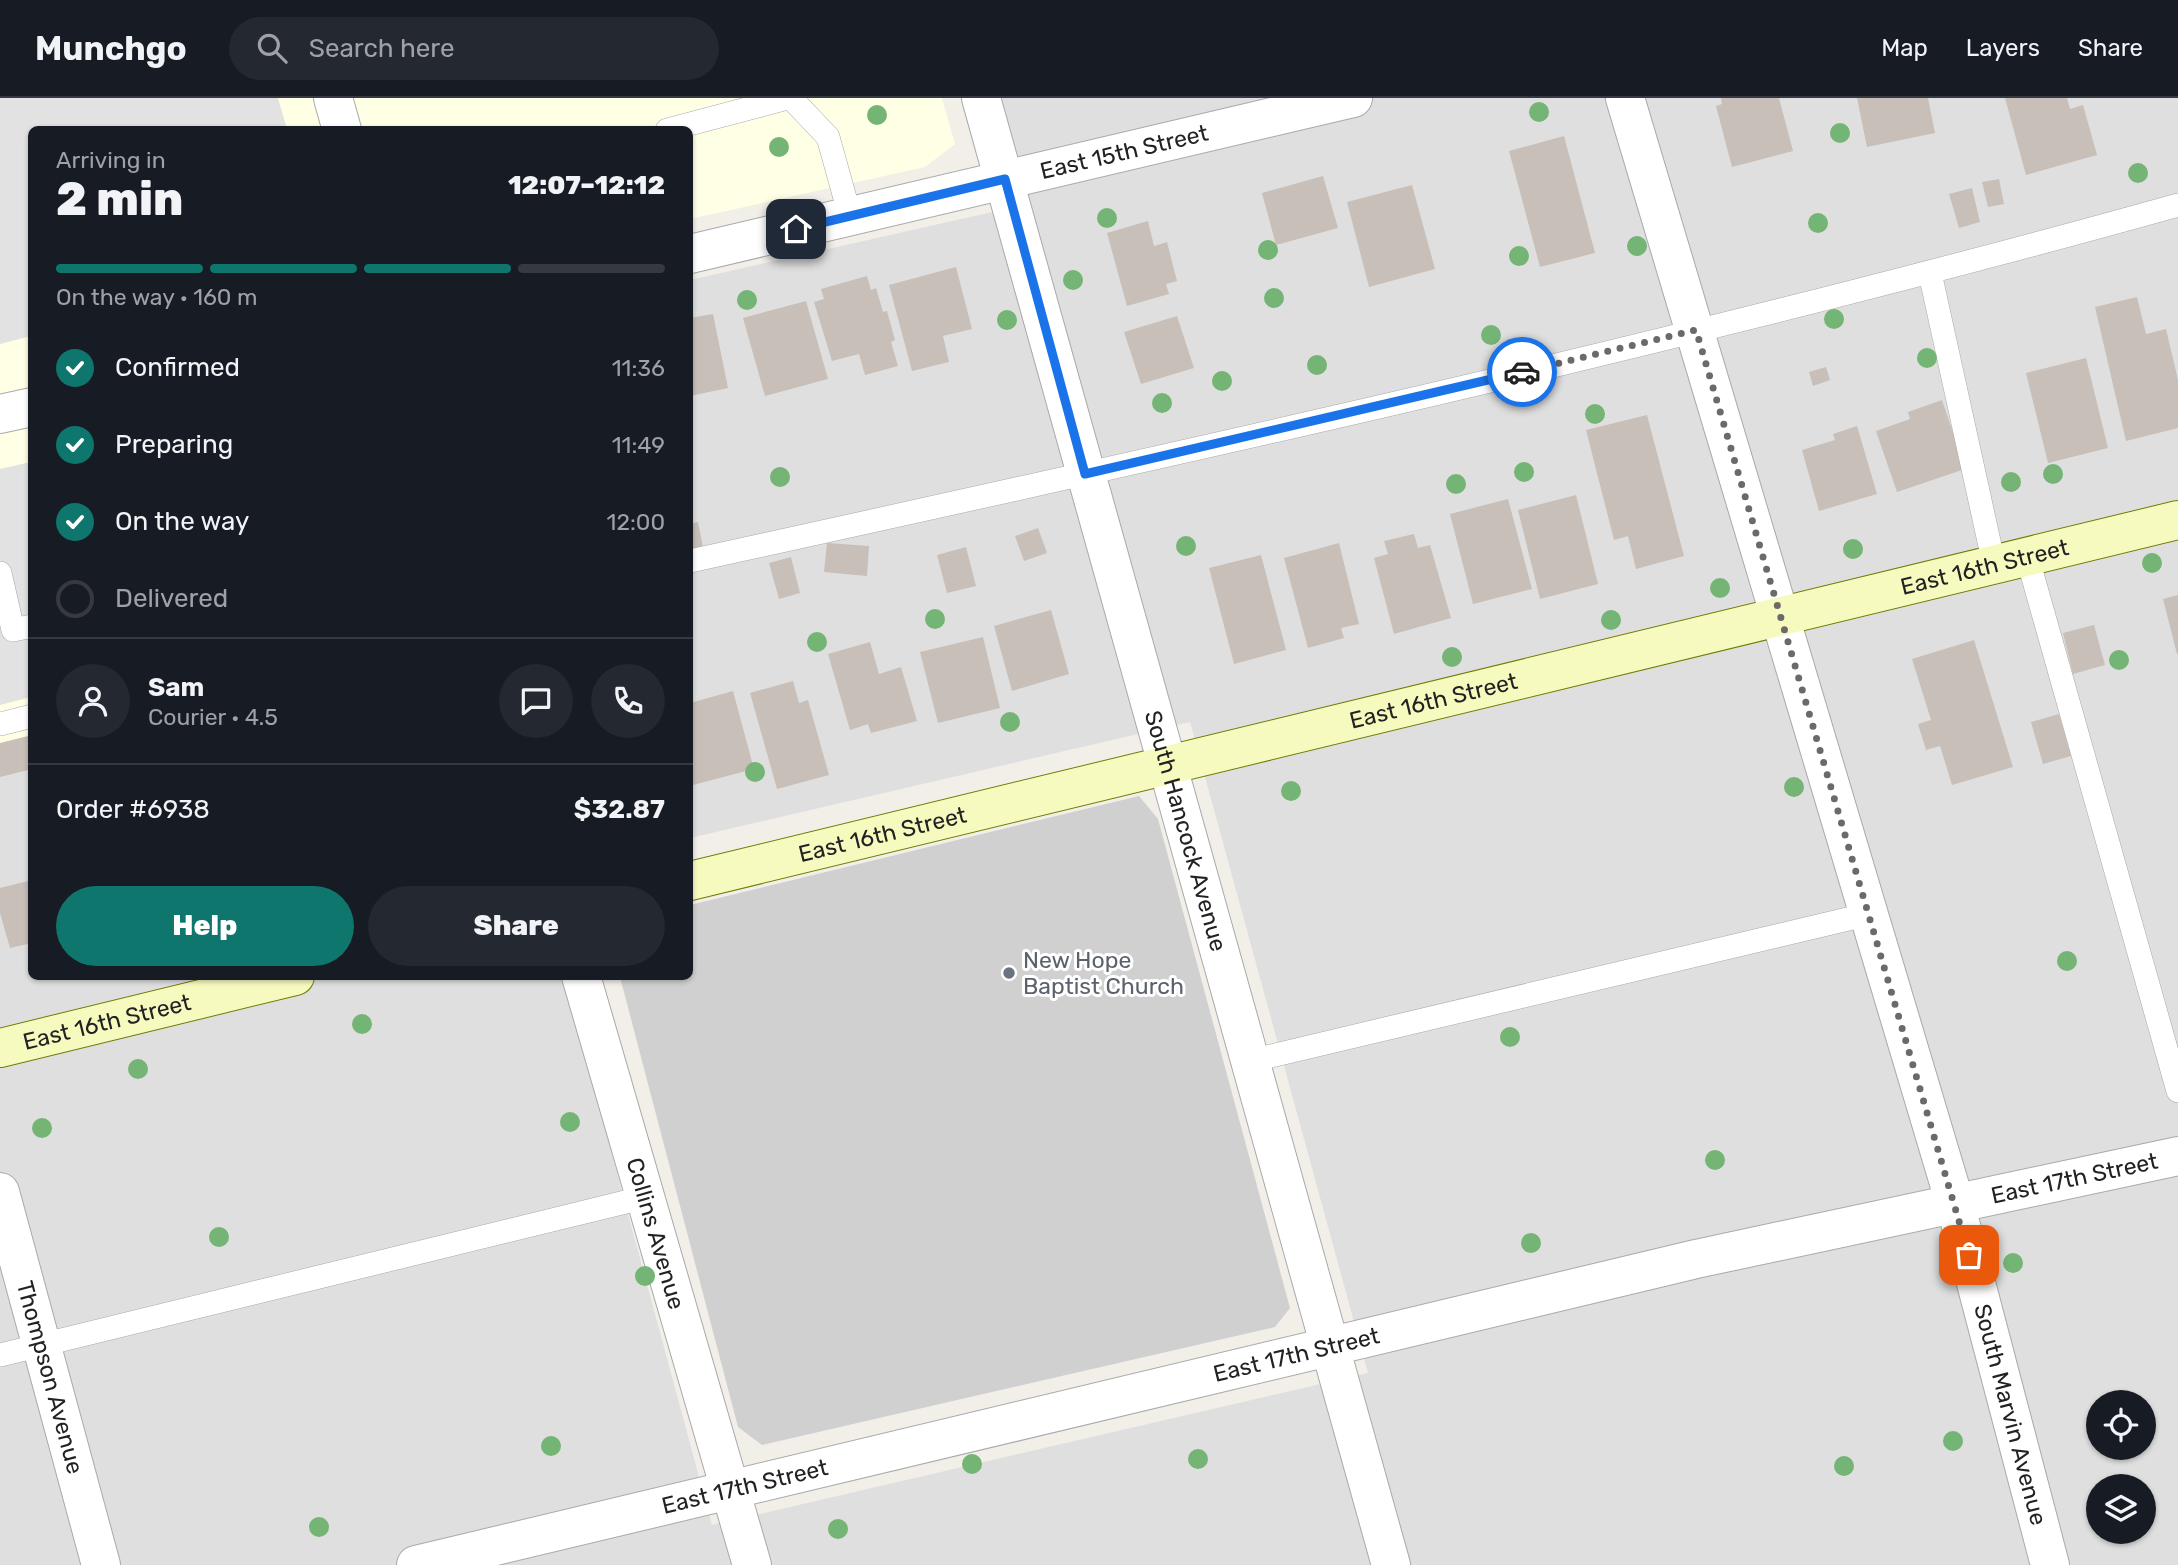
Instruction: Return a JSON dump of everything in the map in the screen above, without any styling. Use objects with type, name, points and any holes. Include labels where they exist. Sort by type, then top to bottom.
[{"type":"street","points":[[333,98],[341,126]]},
{"type":"street","name":"South Hancock Avenue","points":[[981,98],[1391,1565]]},
{"type":"street","name":"East 15th Street","points":[[693,253],[1353,98]]},
{"type":"street","name":"South Marvin Avenue","points":[[1625,98],[1955,1203],[2050,1565]]},
{"type":"street","points":[[0,414],[28,408]]},
{"type":"street","name":"East 16th Street","points":[[693,880],[2178,520]]},
{"type":"street","name":"East 16th Street","points":[[0,1048],[279,980]]},
{"type":"street","name":"Collins Avenue","points":[[582,980],[752,1565]]},
{"type":"street","name":"East 17th Street","points":[[416,1565],[1696,1259],[2178,1156]]},
{"type":"street","name":"Thompson Avenue","points":[[0,1192],[101,1565]]},
{"type":"lane","points":[[682,126],[790,98],[828,137],[850,216]]},
{"type":"lane","points":[[693,560],[1085,474],[1696,330],[1930,273],[2178,205]]},
{"type":"lane","points":[[1930,273],[2011,560],[2178,1091]]},
{"type":"lane","points":[[0,573],[13,630],[28,627]]},
{"type":"lane","points":[[0,724],[28,717]]},
{"type":"lane","points":[[1250,1061],[1869,914]]},
{"type":"lane","points":[[0,1355],[646,1198]]},
{"type":"shaded area","points":[[0,98],[942,98],[955,144],[925,167],[693,218],[693,126],[28,126],[28,751],[0,758]]},
{"type":"shaded area","points":[[0,98],[278,98],[286,126],[28,126],[28,337],[0,344]]},
{"type":"shaded area","points":[[994,98],[2178,98],[2178,1565],[0,1565],[0,758],[28,751],[28,980],[565,980],[712,1525],[1368,1373],[1190,722],[693,837],[693,279],[1023,205]]},
{"type":"shaded area","points":[[28,463],[28,698],[0,705],[0,469]]},
{"type":"shaded area","points":[[1139,796],[1158,819],[1290,1308],[1275,1327],[762,1445],[738,1427],[621,980],[693,980],[693,904]]},
{"type":"building","points":[[1721,98],[1779,98],[1793,151],[1732,167],[1716,106],[1722,104]]},
{"type":"building","points":[[1857,98],[1928,98],[1935,133],[1867,147]]},
{"type":"building","points":[[2005,98],[2067,98],[2070,109],[2083,105],[2097,155],[2026,175]]},
{"type":"building","points":[[1564,136],[1595,253],[1540,267],[1509,151]]},
{"type":"building","points":[[1323,176],[1338,228],[1276,245],[1262,193]]},
{"type":"building","points":[[1999,179],[2004,204],[1988,207],[1982,182]]},
{"type":"building","points":[[1412,185],[1435,269],[1369,287],[1347,202]]},
{"type":"building","points":[[1972,188],[1980,222],[1959,228],[1949,194]]},
{"type":"building","points":[[1148,221],[1154,246],[1167,242],[1177,281],[1166,284],[1169,294],[1127,306],[1107,233]]},
{"type":"building","points":[[956,267],[972,329],[943,336],[949,362],[912,371],[889,285]]},
{"type":"building","points":[[867,276],[871,290],[876,288],[883,312],[887,311],[895,340],[891,342],[898,366],[865,375],[859,354],[832,361],[814,302],[824,299],[821,289]]},
{"type":"building","points":[[2137,297],[2146,334],[2166,329],[2178,380],[2178,428],[2126,441],[2095,307]]},
{"type":"building","points":[[806,301],[828,379],[765,396],[743,318]]},
{"type":"building","points":[[713,314],[728,388],[693,395],[693,317]]},
{"type":"building","points":[[1177,316],[1194,368],[1141,384],[1124,332]]},
{"type":"building","points":[[2086,358],[2108,448],[2048,463],[2026,373]]},
{"type":"building","points":[[1826,367],[1830,380],[1813,386],[1809,372]]},
{"type":"building","points":[[1942,400],[1965,469],[1897,492],[1876,431],[1910,419],[1908,412]]},
{"type":"building","points":[[1647,415],[1684,556],[1636,569],[1628,536],[1614,540],[1586,430]]},
{"type":"building","points":[[1857,426],[1877,494],[1819,511],[1802,450],[1835,440],[1833,434]]},
{"type":"building","points":[[1576,495],[1598,584],[1540,599],[1518,510]]},
{"type":"building","points":[[1508,499],[1532,589],[1473,604],[1450,514]]},
{"type":"building","points":[[698,522],[704,552],[693,554],[693,523]]},
{"type":"building","points":[[1038,528],[1047,553],[1024,561],[1015,536]]},
{"type":"building","points":[[1414,534],[1418,548],[1430,545],[1451,618],[1394,634],[1374,558],[1388,554],[1384,541]]},
{"type":"building","points":[[827,543],[869,546],[867,576],[824,572]]},
{"type":"building","points":[[1339,543],[1359,624],[1341,628],[1344,638],[1308,648],[1284,558]]},
{"type":"building","points":[[966,547],[976,586],[947,593],[937,555]]},
{"type":"building","points":[[1261,555],[1286,650],[1234,664],[1209,568]]},
{"type":"building","points":[[791,557],[800,593],[779,599],[769,563]]},
{"type":"building","points":[[2178,595],[2178,654],[2177,654],[2163,599]]},
{"type":"building","points":[[1051,610],[1069,674],[1012,691],[994,626]]},
{"type":"building","points":[[2094,625],[2105,665],[2073,674],[2063,633]]},
{"type":"building","points":[[983,637],[1000,708],[938,723],[920,652]]},
{"type":"building","points":[[1974,640],[2013,767],[1952,785],[1940,746],[1926,750],[1918,724],[1931,720],[1912,659]]},
{"type":"building","points":[[870,642],[879,674],[901,667],[917,721],[871,733],[868,724],[850,730],[828,654]]},
{"type":"building","points":[[793,681],[799,703],[808,700],[829,775],[777,789],[750,693]]},
{"type":"building","points":[[733,691],[754,769],[693,785],[693,702]]},
{"type":"building","points":[[2059,714],[2071,756],[2043,764],[2031,722]]},
{"type":"building","points":[[28,736],[28,770],[0,777],[0,743]]},
{"type":"building","points":[[28,881],[28,944],[10,948],[0,913],[0,888]]},
{"type":"way so far","points":[[1522,372],[1696,330],[1969,1255]]},
{"type":"place","name":"New Hope Baptist Church","points":[[1009,973]]},
{"type":"route","points":[[796,229],[1005,179],[1085,474],[1522,372]]}]
